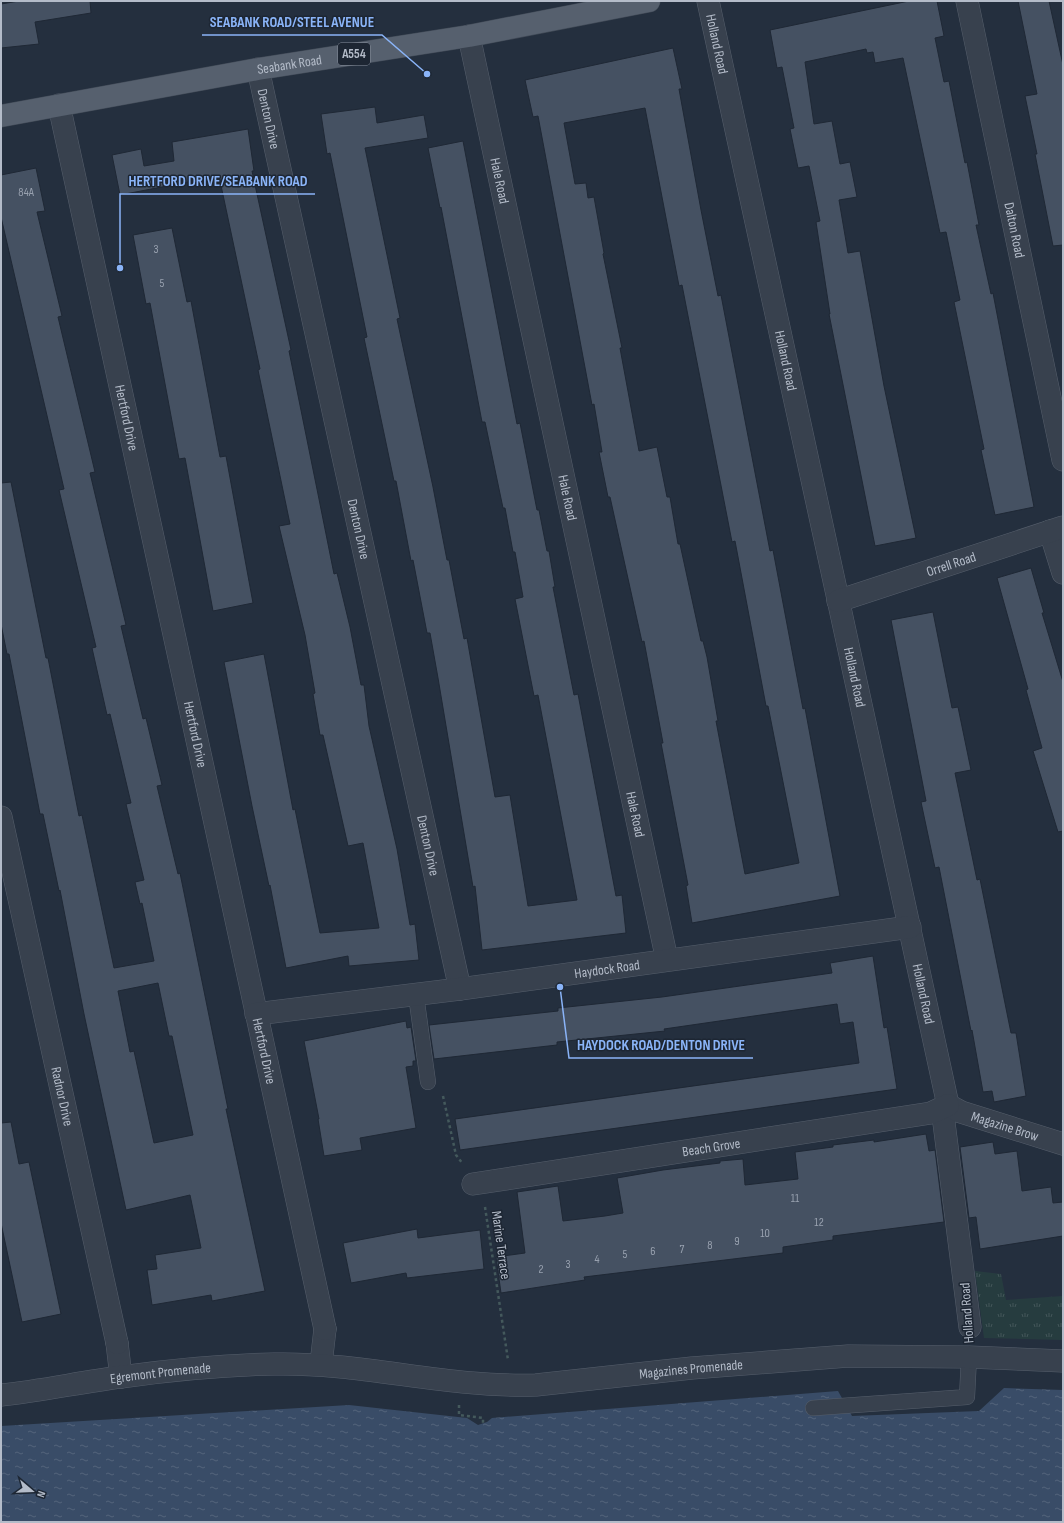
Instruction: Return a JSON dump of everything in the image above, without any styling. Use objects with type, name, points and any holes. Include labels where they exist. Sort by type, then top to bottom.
[{"type":"main road","name":"Seabank Road","points":[[1,116],[258,69],[469,36],[649,1]]},
{"type":"street","name":"Holland Road","points":[[708,1],[948,1105],[944,1123],[970,1327],[969,1357]]},
{"type":"street","name":"Dalton Road","points":[[966,1],[1063,460]]},
{"type":"street","name":"Hale Road","points":[[469,36],[667,960]]},
{"type":"street","name":"Denton Drive","points":[[258,69],[460,989]]},
{"type":"street","name":"Hertford Drive","points":[[59,105],[324,1329],[321,1364]]},
{"type":"street","name":"Orrell Road","points":[[838,601],[1056,529]]},
{"type":"street","points":[[1056,529],[1063,573]]},
{"type":"street","name":"Radnor Drive","points":[[1,817],[117,1343],[121,1376]]},
{"type":"street","name":"Haydock Road","points":[[256,1014],[416,995],[910,927]]},
{"type":"street","name":"Magazine Brow","points":[[948,1105],[961,1112],[1063,1144]]},
{"type":"street","name":"Beach Grove","points":[[478,1183],[931,1113],[948,1105]]},
{"type":"street","name":"Magazines Promenade","points":[[321,1364],[458,1382],[512,1386],[796,1359],[848,1356],[969,1357],[1063,1361]]},
{"type":"street","name":"Egremont Promenade","points":[[1,1395],[121,1376],[273,1364],[321,1364]]},
{"type":"lane","points":[[416,995],[428,1082]]},
{"type":"lane","points":[[813,1408],[967,1397],[969,1357]]},
{"type":"path","points":[[428,1082],[441,1086],[456,1155],[478,1183]]},
{"type":"path","name":"Marine Terrace","points":[[478,1183],[512,1386]]},
{"type":"path","points":[[466,1416],[483,1418],[483,1424]]},
{"type":"green space","points":[[975,1271],[1001,1274],[1006,1300],[1063,1296],[1063,1340],[984,1338]]},
{"type":"water","points":[[1004,1388],[1063,1390],[1063,1522],[1,1522],[1,1426],[349,1405],[467,1418],[478,1425],[487,1422],[492,1418],[838,1391],[852,1416],[979,1411]]},
{"type":"building","points":[[19,1],[90,1],[91,13],[35,22],[39,44],[1,48],[1,4]]},
{"type":"building","points":[[909,1],[937,1],[944,36],[935,38],[944,82],[949,81],[965,163],[967,162],[979,225],[976,225],[991,294],[993,293],[1034,507],[995,515],[981,450],[984,449],[954,302],[960,300],[946,232],[940,233],[903,58],[875,63],[873,52],[867,53],[866,49],[805,62],[814,124],[832,121],[840,164],[850,162],[857,197],[839,200],[848,253],[860,251],[884,386],[916,538],[875,546],[829,314],[816,222],[820,221],[809,166],[798,168],[790,129],[794,128],[782,67],[777,68],[770,30]]},
{"type":"building","points":[[1018,1],[1049,1],[1063,65],[1063,245],[1053,246],[1035,154],[1037,154],[1025,96],[1037,94]]},
{"type":"building","points":[[673,48],[682,89],[679,89],[701,210],[718,296],[721,295],[770,551],[773,550],[803,709],[805,708],[840,896],[692,923],[686,886],[688,885],[661,743],[663,743],[644,641],[642,642],[610,497],[608,497],[599,452],[602,452],[594,404],[592,405],[538,116],[533,117],[525,80]],"holes":[[[645,108],[679,286],[682,285],[732,542],[735,541],[766,706],[768,706],[799,863],[745,874],[716,721],[718,721],[707,657],[703,641],[701,641],[680,544],[678,544],[670,497],[667,497],[657,447],[639,451],[620,348],[622,348],[603,254],[594,197],[588,198],[586,183],[575,184],[564,123]]]},
{"type":"building","points":[[375,107],[377,123],[424,115],[428,138],[365,148],[400,318],[397,319],[447,560],[449,560],[464,639],[467,638],[495,797],[510,795],[528,906],[577,900],[538,695],[534,696],[515,599],[523,597],[515,552],[513,552],[505,508],[503,508],[485,422],[482,422],[441,207],[440,208],[428,148],[463,141],[517,424],[520,423],[537,510],[539,510],[547,551],[549,551],[555,587],[553,587],[574,695],[578,694],[616,896],[622,895],[626,933],[482,950],[475,886],[473,887],[430,633],[427,633],[413,560],[411,561],[396,481],[394,481],[364,338],[367,337],[330,153],[327,154],[321,114]]},
{"type":"building","points":[[248,129],[254,171],[252,171],[291,350],[289,351],[334,574],[337,573],[350,627],[361,685],[364,685],[369,726],[397,849],[410,925],[415,924],[419,960],[349,966],[348,956],[286,968],[224,662],[264,654],[293,810],[295,809],[320,933],[379,928],[363,843],[348,846],[323,735],[320,735],[313,694],[315,693],[305,635],[279,526],[290,524],[258,370],[260,369],[219,176],[120,195],[112,155],[141,149],[144,166],[174,161],[172,142]]},
{"type":"building","points":[[36,168],[45,211],[37,212],[62,316],[58,317],[95,472],[90,473],[126,625],[121,626],[143,719],[146,718],[162,785],[157,786],[178,874],[180,873],[228,1109],[226,1109],[265,1291],[212,1301],[211,1295],[152,1305],[147,1270],[157,1269],[155,1255],[201,1248],[190,1195],[126,1210],[84,1014],[60,890],[59,891],[43,814],[40,814],[9,654],[7,654],[1,624],[1,483],[11,482],[79,816],[82,815],[114,968],[154,961],[142,903],[140,904],[135,882],[144,880],[126,804],[131,803],[110,714],[107,715],[92,648],[96,647],[59,490],[64,489],[1,217],[1,175]],"holes":[[[158,983],[169,1036],[172,1036],[193,1135],[154,1143],[134,1051],[130,1052],[118,991]]]},
{"type":"building","points":[[172,228],[187,302],[191,301],[220,457],[226,456],[253,603],[213,611],[185,458],[179,459],[150,303],[146,304],[133,235]]},
{"type":"building","points":[[1031,568],[1044,613],[1042,613],[1063,682],[1063,831],[1058,832],[1033,751],[1042,748],[1026,690],[1028,689],[997,578]]},
{"type":"building","points":[[933,612],[952,708],[958,707],[971,770],[955,773],[977,880],[980,879],[1011,1033],[1016,1033],[1026,1096],[994,1102],[992,1091],[983,1092],[939,867],[935,868],[921,802],[926,801],[891,620]]},
{"type":"building","points":[[873,956],[884,1028],[887,1027],[897,1089],[460,1150],[455,1119],[859,1063],[853,1022],[840,1024],[837,1004],[664,1029],[665,1031],[557,1042],[557,1045],[434,1059],[429,1025],[558,1011],[558,1008],[662,997],[832,973],[830,963]]},
{"type":"building","points":[[406,1021],[407,1028],[411,1027],[416,1061],[413,1061],[413,1066],[406,1067],[416,1128],[360,1138],[362,1150],[324,1156],[319,1119],[304,1041]]},
{"type":"building","points":[[11,1122],[19,1164],[29,1162],[61,1314],[22,1322],[1,1223],[1,1123]]},
{"type":"building","points":[[926,1134],[929,1151],[935,1150],[944,1222],[833,1236],[833,1240],[783,1247],[783,1253],[584,1277],[585,1280],[501,1293],[496,1257],[525,1253],[517,1192],[558,1186],[563,1221],[605,1216],[623,1213],[617,1178],[663,1170],[720,1163],[720,1161],[743,1159],[745,1185],[798,1179],[795,1152],[833,1147],[833,1145],[874,1140],[874,1142]]},
{"type":"building","points":[[993,1142],[995,1154],[1017,1151],[1022,1191],[1051,1187],[1053,1203],[1063,1202],[1063,1236],[980,1249],[976,1217],[969,1218],[960,1147]]},
{"type":"building","points":[[417,1229],[418,1238],[480,1230],[484,1269],[407,1278],[406,1273],[351,1283],[343,1243]]},
{"type":"place","name":"SEABANK ROAD/STEEL AVENUE","points":[[427,74]]},
{"type":"place","name":"HERTFORD DRIVE/SEABANK ROAD","points":[[120,268]]},
{"type":"place","name":"HAYDOCK ROAD/DENTON DRIVE","points":[[560,987]]}]
